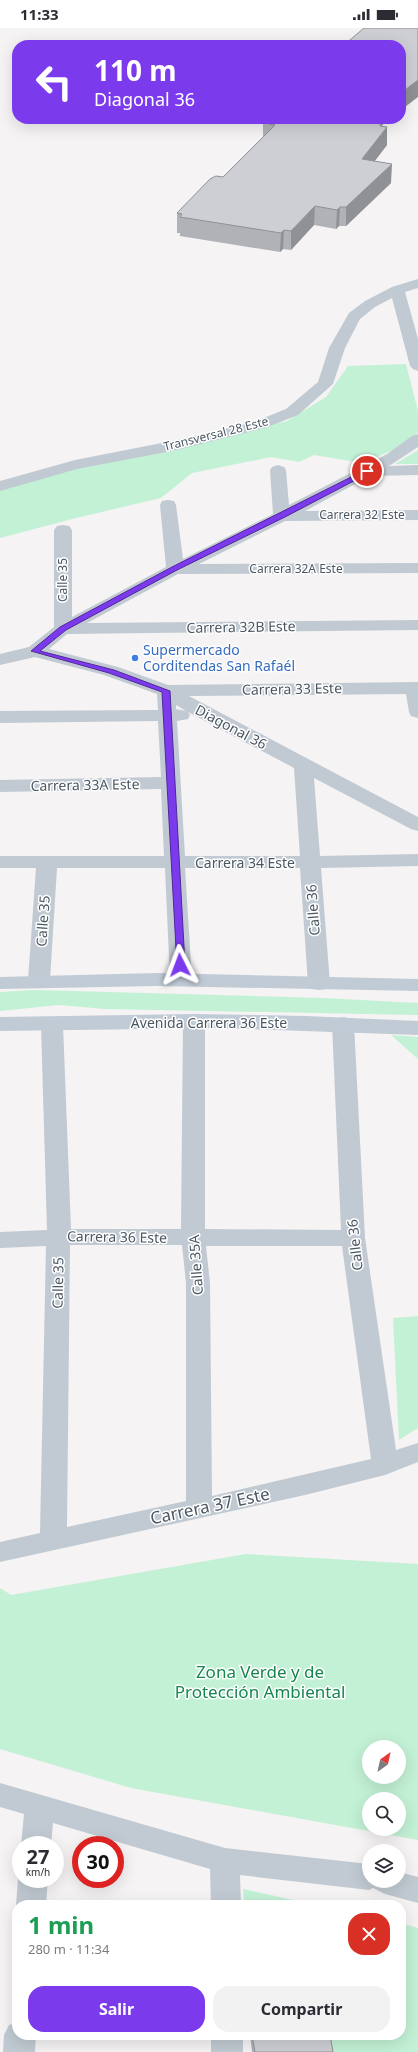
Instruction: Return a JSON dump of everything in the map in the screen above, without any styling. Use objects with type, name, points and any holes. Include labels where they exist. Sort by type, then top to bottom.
[{"type":"street","name":"Transversal 28 Este","points":[[0,486],[75,465],[177,445],[259,425],[292,412],[325,384],[337,348],[354,316],[370,304],[397,290],[418,283]]},
{"type":"street","points":[[397,290],[418,366]]},
{"type":"street","points":[[0,660],[35,651],[63,629],[175,569],[282,516],[367,471],[393,457],[418,439]]},
{"type":"street","points":[[278,470],[282,516]]},
{"type":"street","points":[[367,471],[418,470]]},
{"type":"street","points":[[168,505],[175,569]]},
{"type":"street","name":"Carrera 32 Este","points":[[282,516],[418,515]]},
{"type":"street","name":"Calle 35","points":[[63,629],[64,530]]},
{"type":"street","name":"Carrera 32A Este","points":[[175,569],[418,568]]},
{"type":"street","name":"Carrera 32B Este","points":[[63,629],[418,625]]},
{"type":"street","name":"Diagonal 36","points":[[35,651],[111,671],[166,691],[209,716],[418,825]]},
{"type":"street","points":[[416,688],[418,712]]},
{"type":"street","name":"Carrera 33 Este","points":[[166,691],[416,688]]},
{"type":"street","points":[[166,691],[181,980]]},
{"type":"street","points":[[0,716],[167,714],[209,716]]},
{"type":"street","name":"Calle 36","points":[[303,764],[319,984]]},
{"type":"street","name":"Carrera 33A Este","points":[[0,786],[170,783]]},
{"type":"street","name":"Carrera 34 Este","points":[[0,862],[175,863],[418,860]]},
{"type":"street","name":"Calle 35","points":[[39,980],[47,862]]},
{"type":"street","points":[[0,983],[39,980],[181,980],[418,985]]},
{"type":"street","name":"Avenida Carrera 36 Este","points":[[0,1024],[52,1025],[194,1021],[343,1024],[418,1028]]},
{"type":"street","name":"Calle 35A","points":[[194,1021],[193,1238],[198,1283],[199,1509]]},
{"type":"street","name":"Calle 36","points":[[343,1024],[353,1238],[385,1466]]},
{"type":"street","name":"Calle 35","points":[[52,1025],[59,1237],[53,1540]]},
{"type":"street","name":"Carrera 36 Este","points":[[0,1240],[59,1237],[353,1238]]},
{"type":"street","name":"Carrera 37 Este","points":[[0,1552],[199,1509],[385,1466],[418,1452]]},
{"type":"street","points":[[0,1795],[225,1861],[362,1876]]},
{"type":"street","points":[[37,1836],[39,1806]]},
{"type":"street","points":[[225,1861],[226,1900]]},
{"type":"street","points":[[406,1887],[418,1890]]},
{"type":"street","points":[[31,1900],[32,1888]]},
{"type":"street","points":[[19,2052],[20,2040]]},
{"type":"street","points":[[227,2040],[227,2052]]},
{"type":"green space","points":[[406,364],[418,411],[418,432],[409,443],[363,463],[314,455],[299,462],[271,457],[192,473],[161,498],[0,538],[0,488],[51,473],[149,453],[287,421],[326,397],[348,366]]},
{"type":"green space","points":[[418,450],[418,464],[395,464]]},
{"type":"green space","points":[[34,990],[324,998],[418,1003],[418,1015],[105,1009],[59,1005],[0,1011],[0,992]]},
{"type":"green space","points":[[391,1035],[418,1037],[418,1059]]},
{"type":"green space","points":[[418,1316],[418,1428],[399,1440],[393,1318]]},
{"type":"green space","name":"Zona Verde y de Protección Ambiental","points":[[246,1554],[418,1564],[418,1840],[396,1836],[406,1836],[406,1792],[362,1792],[362,1830],[131,1788],[0,1749],[0,1588],[11,1595]]},
{"type":"green space","points":[[243,1889],[294,1900],[244,1900]]},
{"type":"green space","points":[[406,1924],[418,1928],[418,2052],[330,2052],[328,2040],[406,2040]]},
{"type":"building","points":[[364,28],[418,28],[418,80],[406,89],[406,40],[350,40]]},
{"type":"building","points":[[269,124],[381,124],[380,126],[387,127],[362,159],[392,164],[346,207],[340,207],[337,210],[315,206],[291,231],[284,230],[281,233],[180,217],[182,214],[177,213],[210,179],[216,176],[223,177],[275,125]]},
{"type":"building","points":[[253,2040],[331,2040],[333,2052],[255,2052]]},
{"type":"place","name":"Supermercado Corditendas San Rafaél","points":[[135,658]]},
{"type":"route","points":[[180,965],[166,691],[111,671],[35,651],[63,629],[175,569],[282,516],[367,471]]}]
